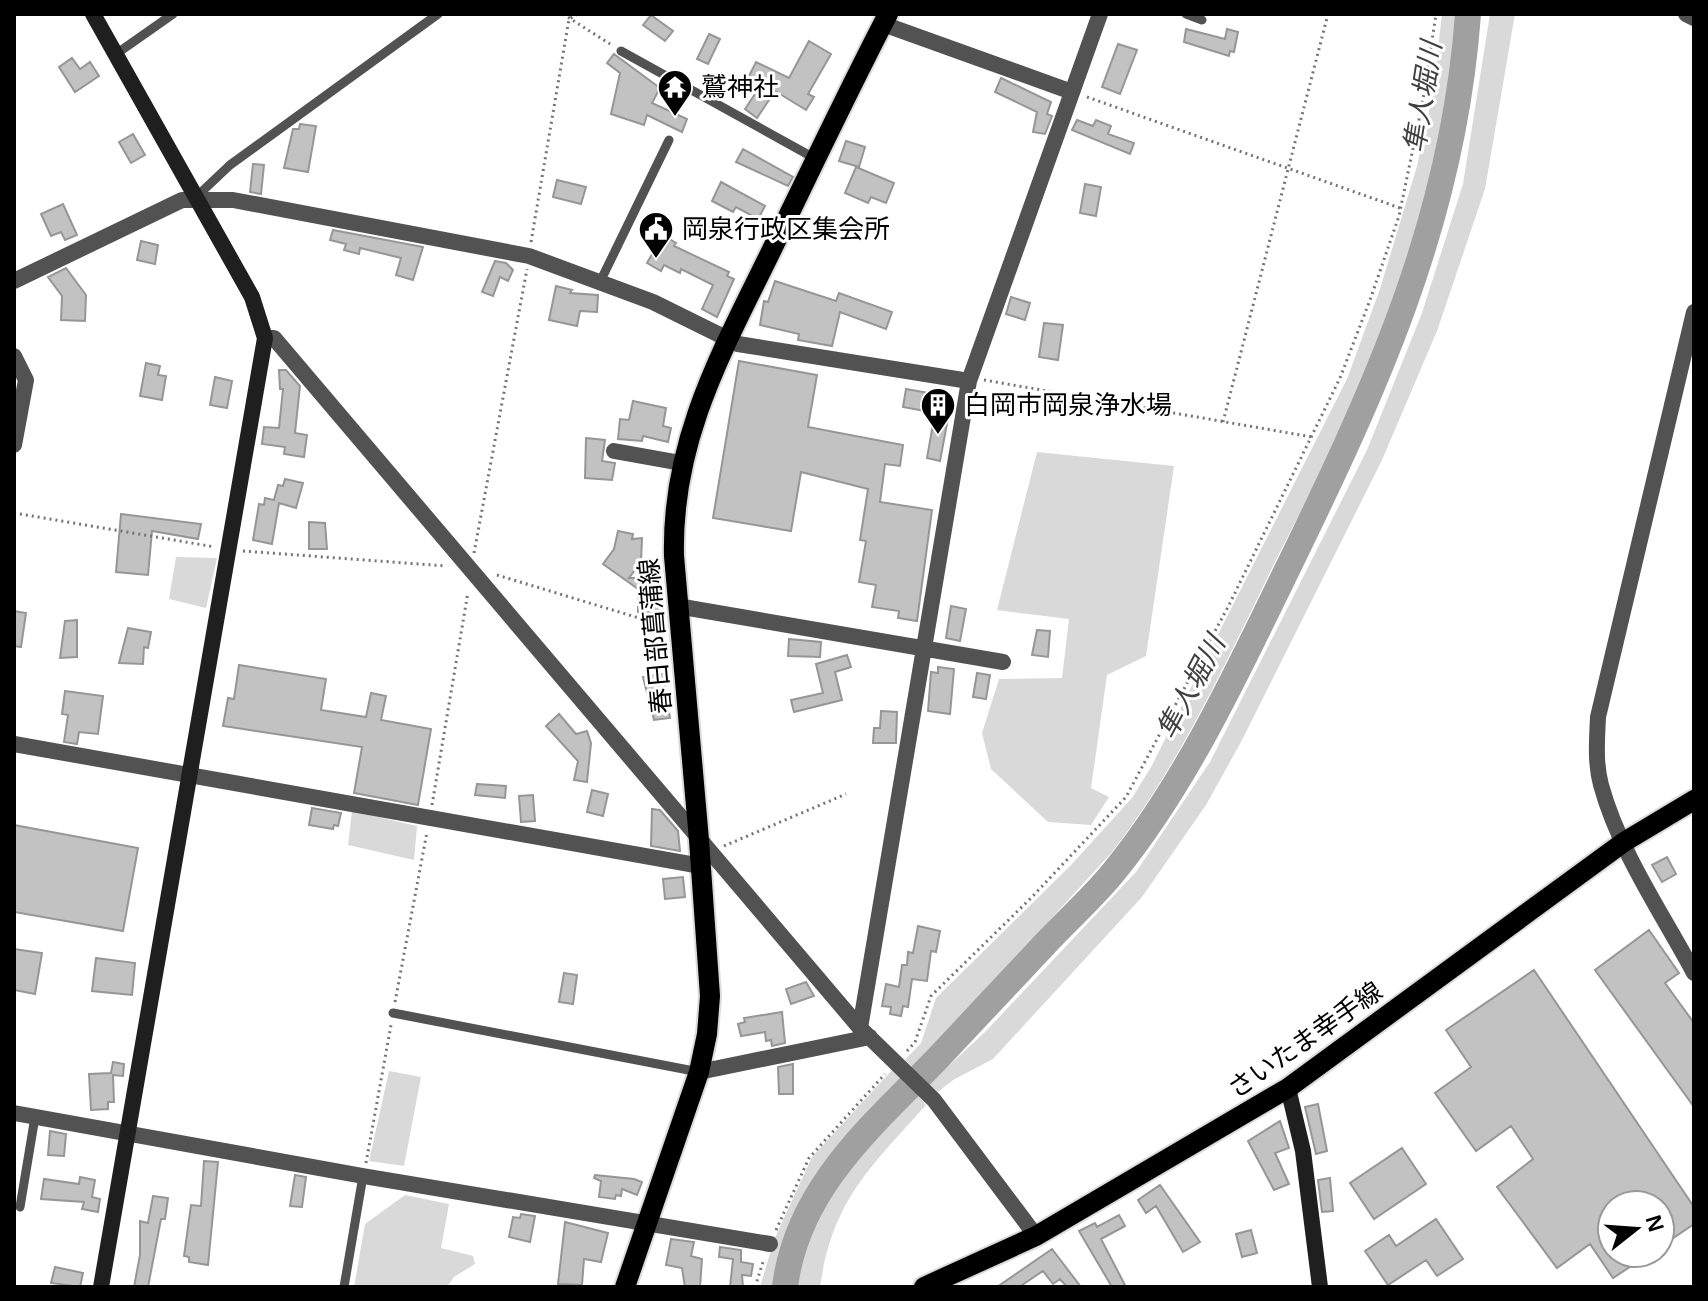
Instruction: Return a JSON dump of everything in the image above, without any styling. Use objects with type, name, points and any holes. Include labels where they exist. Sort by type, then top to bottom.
[{"type":"main road","name":"春日部菖蒲線","points":[[625,1287],[699,1072],[707,1034],[710,996],[703,853],[677,606],[673,525],[681,463],[704,389],[886,19]]},
{"type":"main road","name":"さいたま幸手線","points":[[924,1287],[1036,1236],[1288,1088],[1624,842],[1694,800]]},
{"type":"street","points":[[93,14],[252,297],[265,338],[101,1287]]},
{"type":"street","points":[[865,1033],[970,379],[1100,14]]},
{"type":"street","points":[[1686,14],[1694,18]]},
{"type":"street","points":[[886,19],[1072,92]]},
{"type":"street","points":[[14,281],[182,200],[233,200],[529,256],[653,302],[728,340],[765,349],[970,379]]},
{"type":"street","points":[[1694,312],[1598,717],[1600,782],[1624,842],[1694,973]]},
{"type":"street","points":[[265,338],[274,338],[472,568],[703,853],[865,1033],[934,1100],[1036,1236]]},
{"type":"street","points":[[14,356],[26,380],[14,445]]},
{"type":"street","points":[[614,451],[681,463]]},
{"type":"street","points":[[677,606],[924,651],[1003,662]]},
{"type":"street","points":[[14,744],[430,817],[703,853]]},
{"type":"street","points":[[699,1072],[865,1033]]},
{"type":"street","points":[[1288,1088],[1303,1151],[1320,1287]]},
{"type":"street","points":[[14,1113],[645,1225],[770,1244]]},
{"type":"lane","points":[[116,54],[173,14]]},
{"type":"lane","points":[[195,198],[230,165],[438,14]]},
{"type":"lane","points":[[1186,14],[1202,20]]},
{"type":"lane","points":[[621,51],[816,159]]},
{"type":"lane","points":[[600,282],[669,140]]},
{"type":"lane","points":[[393,1013],[699,1072]]},
{"type":"lane","points":[[20,1207],[35,1117]]},
{"type":"lane","points":[[344,1287],[363,1176]]},
{"type":"path","points":[[563,14],[621,51]]},
{"type":"path","points":[[569,19],[578,14]]},
{"type":"path","points":[[1223,422],[1328,14]]},
{"type":"path","points":[[755,1287],[770,1244],[809,1158],[850,1108],[915,1042],[931,996],[1031,898],[1126,797],[1229,605],[1350,352],[1400,208],[1423,100],[1436,14]]},
{"type":"path","points":[[363,1176],[430,817],[569,19]]},
{"type":"path","points":[[1072,92],[1400,208]]},
{"type":"path","points":[[970,379],[1312,437]]},
{"type":"path","points":[[472,568],[680,630]]},
{"type":"path","points":[[703,853],[846,794]]},
{"type":"shaded area","points":[[1442,14],[1459,14],[1446,109],[1426,202],[1382,338],[1337,445],[1205,703],[1138,816],[1112,852],[914,1069],[905,1060],[921,1043],[936,998],[1071,865],[1132,798],[1151,767],[1347,379],[1380,289],[1417,166],[1433,92]]},
{"type":"shaded area","points":[[1490,14],[1515,14],[1485,189],[1437,331],[1382,460],[1241,742],[1206,805],[1142,897],[993,1059],[953,1080],[938,1092],[929,1084],[985,1032],[1136,872],[1210,762],[1367,450],[1422,313],[1463,184]]},
{"type":"shaded area","points":[[1037,452],[1174,466],[1146,656],[1107,675],[1091,788],[1109,797],[1091,825],[1048,822],[991,769],[982,733],[999,679],[1062,678],[1069,619],[997,610]]},
{"type":"shaded area","points":[[176,557],[217,558],[206,608],[169,599]]},
{"type":"shaded area","points":[[352,811],[417,826],[414,860],[348,845]]},
{"type":"shaded area","points":[[892,1070],[903,1079],[841,1151],[811,1197],[798,1223],[777,1287],[760,1287],[774,1240],[812,1157]]},
{"type":"shaded area","points":[[389,1071],[421,1077],[404,1166],[369,1161]]},
{"type":"shaded area","points":[[917,1094],[926,1105],[871,1167],[844,1207],[826,1256],[820,1287],[793,1287],[821,1201],[875,1131]]},
{"type":"shaded area","points":[[405,1195],[449,1204],[441,1248],[473,1256],[475,1264],[454,1277],[447,1287],[354,1287],[365,1224]]},
{"type":"building","points":[[651,15],[673,31],[665,41],[643,25]]},
{"type":"building","points":[[1186,29],[1225,39],[1227,29],[1238,32],[1234,52],[1230,51],[1229,56],[1184,42]]},
{"type":"building","points":[[709,34],[720,39],[708,64],[697,59]]},
{"type":"building","points":[[809,41],[831,54],[808,94],[814,97],[806,110],[775,91],[757,118],[745,109],[759,88],[746,82],[756,62],[789,78]]},
{"type":"building","points":[[1118,44],[1137,50],[1120,94],[1102,87]]},
{"type":"building","points":[[614,54],[660,88],[652,103],[687,119],[682,132],[647,115],[644,125],[611,114],[620,73],[607,63]]},
{"type":"building","points":[[72,58],[80,69],[90,62],[99,76],[75,92],[59,67]]},
{"type":"building","points":[[1001,78],[1051,102],[1047,114],[1052,116],[1045,134],[1033,132],[1037,112],[995,92]]},
{"type":"building","points":[[1077,120],[1093,126],[1096,120],[1111,126],[1108,134],[1134,143],[1130,154],[1072,130]]},
{"type":"building","points":[[300,124],[316,126],[308,172],[284,168],[293,129],[299,129]]},
{"type":"building","points":[[133,134],[145,155],[131,163],[119,142]]},
{"type":"building","points":[[846,141],[865,147],[859,167],[839,161]]},
{"type":"building","points":[[743,149],[793,177],[788,186],[736,162]]},
{"type":"building","points":[[253,164],[264,165],[261,194],[250,192]]},
{"type":"building","points":[[856,167],[894,183],[886,203],[871,197],[868,203],[845,193]]},
{"type":"building","points":[[557,180],[586,187],[581,204],[553,197]]},
{"type":"building","points":[[721,182],[765,206],[758,219],[736,207],[733,212],[712,201]]},
{"type":"building","points":[[1085,184],[1101,187],[1096,216],[1080,213]]},
{"type":"building","points":[[63,204],[77,235],[65,240],[61,232],[51,236],[41,214]]},
{"type":"building","points":[[333,230],[423,247],[413,280],[396,275],[401,258],[360,248],[359,254],[344,250],[346,244],[330,240]]},
{"type":"building","points":[[663,235],[676,243],[674,246],[729,272],[727,276],[734,279],[717,317],[702,309],[713,285],[681,269],[680,273],[664,265],[661,271],[647,263]]},
{"type":"building","points":[[141,241],[158,245],[155,264],[137,260]]},
{"type":"building","points":[[495,261],[506,263],[513,270],[508,281],[500,277],[493,296],[482,292]]},
{"type":"building","points":[[66,268],[86,295],[85,321],[61,320],[62,296],[48,277]]},
{"type":"building","points":[[775,281],[836,301],[839,293],[892,312],[886,329],[840,312],[832,346],[798,340],[799,334],[760,325],[764,301],[768,302]]},
{"type":"building","points":[[556,286],[572,290],[570,293],[598,295],[597,312],[580,311],[577,326],[549,320]]},
{"type":"building","points":[[1011,297],[1030,303],[1025,320],[1006,314]]},
{"type":"building","points":[[1044,323],[1063,325],[1058,360],[1039,357]]},
{"type":"building","points":[[739,361],[817,375],[808,427],[903,445],[900,466],[885,464],[880,502],[932,510],[917,621],[898,618],[899,611],[872,607],[876,585],[859,582],[866,541],[860,540],[868,489],[801,472],[791,531],[713,518]]},
{"type":"building","points":[[146,363],[160,366],[158,375],[166,376],[162,400],[140,396]]},
{"type":"building","points":[[279,370],[286,370],[300,386],[295,433],[307,435],[304,457],[284,454],[285,447],[262,444],[264,427],[279,428],[283,389],[280,389]]},
{"type":"building","points":[[215,377],[232,381],[227,408],[210,405]]},
{"type":"building","name":"白岡市岡泉浄水場","points":[[906,389],[952,397],[940,461],[927,458],[935,413],[903,407]]},
{"type":"building","points":[[633,401],[666,408],[663,426],[671,428],[668,442],[643,436],[642,441],[618,439],[620,419],[629,420]]},
{"type":"building","points":[[586,438],[605,440],[602,461],[615,463],[612,480],[585,478]]},
{"type":"building","points":[[285,479],[303,483],[296,508],[279,503],[272,544],[253,540],[259,504],[264,505],[265,498],[274,500],[278,485],[283,486]]},
{"type":"building","points":[[121,514],[201,524],[198,539],[152,531],[148,575],[116,572]]},
{"type":"building","points":[[309,522],[325,523],[327,549],[309,549]]},
{"type":"building","points":[[618,531],[633,534],[632,539],[642,538],[641,562],[629,578],[653,578],[653,586],[658,586],[659,612],[638,612],[638,589],[603,564],[614,549]]},
{"type":"building","points":[[951,606],[966,609],[960,641],[946,638]]},
{"type":"building","points":[[14,611],[26,613],[21,647],[14,646]]},
{"type":"building","points":[[77,620],[77,657],[60,658],[65,621]]},
{"type":"building","points":[[128,628],[151,632],[148,648],[144,647],[143,664],[119,663]]},
{"type":"building","points":[[1037,630],[1050,631],[1048,657],[1032,655]]},
{"type":"building","points":[[789,639],[821,642],[820,657],[788,656]]},
{"type":"building","points":[[847,655],[851,667],[835,672],[842,700],[794,712],[791,700],[823,693],[816,664]]},
{"type":"building","points":[[239,665],[326,679],[321,710],[366,717],[371,693],[386,696],[381,720],[431,729],[418,805],[354,793],[362,747],[223,726],[228,698],[234,699]]},
{"type":"building","points":[[938,667],[954,669],[950,714],[928,711],[931,672],[938,673]]},
{"type":"building","points":[[977,673],[990,675],[986,699],[973,697]]},
{"type":"building","points":[[663,674],[670,718],[654,720],[643,677]]},
{"type":"building","points":[[65,691],[103,696],[98,734],[79,732],[77,744],[64,742],[68,715],[62,714]]},
{"type":"building","points":[[881,711],[897,712],[896,743],[873,743],[874,728],[880,728]]},
{"type":"building","points":[[559,714],[576,734],[587,731],[591,743],[587,782],[574,780],[578,761],[546,726]]},
{"type":"building","points":[[477,784],[506,786],[505,798],[475,795]]},
{"type":"building","points":[[592,790],[608,794],[603,816],[587,812]]},
{"type":"building","points":[[533,795],[535,821],[521,822],[519,796]]},
{"type":"building","points":[[312,808],[341,813],[338,826],[334,825],[333,829],[309,825]]},
{"type":"building","points":[[652,809],[660,810],[678,831],[680,851],[651,846]]},
{"type":"building","points":[[14,825],[138,848],[123,931],[14,912]]},
{"type":"building","points":[[1667,857],[1676,874],[1662,882],[1652,865]]},
{"type":"building","points":[[683,877],[685,897],[665,899],[663,879]]},
{"type":"building","points":[[918,926],[940,931],[936,952],[931,951],[927,981],[912,979],[908,1007],[903,1006],[901,1016],[890,1014],[891,1007],[882,1006],[886,984],[899,987],[902,965],[907,965],[908,952],[913,953]]},
{"type":"building","points":[[1649,930],[1679,973],[1665,983],[1694,1023],[1694,1107],[1595,970]]},
{"type":"building","points":[[14,949],[42,953],[35,994],[14,990]]},
{"type":"building","points":[[96,958],[135,963],[132,995],[92,991]]},
{"type":"building","points":[[1534,970],[1694,1207],[1694,1224],[1676,1236],[1676,1189],[1596,1189],[1596,1253],[1590,1244],[1557,1268],[1497,1187],[1533,1159],[1511,1126],[1476,1151],[1435,1093],[1471,1067],[1446,1030]]},
{"type":"building","points":[[564,973],[577,975],[573,1004],[559,1002]]},
{"type":"building","points":[[806,982],[814,996],[791,1004],[786,989]]},
{"type":"building","points":[[782,1012],[785,1043],[772,1046],[771,1040],[766,1041],[765,1032],[741,1036],[738,1024],[745,1022],[744,1018]]},
{"type":"building","points":[[113,1062],[124,1064],[123,1076],[113,1075],[114,1102],[108,1102],[108,1109],[91,1110],[89,1074],[111,1073]]},
{"type":"building","points":[[793,1064],[793,1094],[779,1094],[778,1067]]},
{"type":"building","points":[[1318,1104],[1327,1151],[1316,1154],[1305,1107]]},
{"type":"building","points":[[1280,1121],[1289,1148],[1275,1153],[1289,1184],[1274,1190],[1248,1141]]},
{"type":"building","points":[[50,1131],[66,1134],[64,1156],[48,1155]]},
{"type":"building","points":[[1402,1148],[1426,1184],[1374,1219],[1350,1183]]},
{"type":"building","points":[[204,1161],[218,1162],[208,1265],[189,1262],[189,1257],[184,1256],[191,1205],[201,1206]]},
{"type":"building","points":[[295,1175],[306,1177],[302,1207],[290,1206]]},
{"type":"building","points":[[595,1175],[642,1182],[637,1195],[622,1189],[621,1196],[616,1195],[615,1199],[599,1197],[601,1181],[594,1178]]},
{"type":"building","points":[[80,1177],[95,1180],[92,1197],[100,1199],[98,1212],[82,1209],[84,1202],[41,1199],[44,1179],[79,1184]]},
{"type":"building","points":[[1330,1178],[1333,1211],[1322,1212],[1318,1180]]},
{"type":"building","points":[[1160,1185],[1200,1242],[1183,1252],[1156,1206],[1146,1213],[1138,1200]]},
{"type":"building","points":[[153,1196],[168,1198],[165,1219],[161,1219],[148,1287],[134,1287],[140,1255],[140,1221],[148,1223]]},
{"type":"building","points":[[521,1214],[535,1216],[530,1242],[509,1237],[513,1217],[520,1218]]},
{"type":"building","points":[[1119,1215],[1125,1226],[1101,1239],[1126,1287],[1112,1287],[1079,1231],[1095,1223],[1097,1227]]},
{"type":"building","points":[[1436,1219],[1463,1259],[1437,1276],[1426,1260],[1388,1285],[1365,1251],[1389,1235],[1396,1246]]},
{"type":"building","points":[[565,1222],[608,1233],[601,1262],[584,1259],[582,1285],[558,1284]]},
{"type":"building","points":[[1251,1230],[1257,1253],[1242,1257],[1236,1234]]},
{"type":"building","points":[[671,1239],[694,1242],[691,1256],[702,1259],[700,1287],[685,1287],[682,1268],[666,1265]]},
{"type":"building","points":[[720,1247],[741,1250],[741,1262],[753,1264],[751,1276],[742,1275],[743,1287],[730,1287],[733,1259],[719,1257]]},
{"type":"building","points":[[1052,1249],[1081,1287],[1067,1287],[1060,1279],[1053,1284],[1043,1271],[1019,1287],[997,1287]]},
{"type":"building","points":[[55,1267],[83,1273],[80,1287],[51,1283]]},
{"type":"building","points":[[1607,1269],[1627,1269],[1613,1278]]},
{"type":"waterway","name":"隼人堀川","points":[[785,1287],[792,1251],[805,1219],[842,1160],[1108,879],[1164,802],[1227,692],[1316,511],[1377,375],[1404,306],[1427,236],[1445,165],[1459,91],[1468,14]]},
{"type":"place","name":"鷲神社","points":[[675,118]]},
{"type":"place","name":"岡泉行政区集会所","points":[[656,260]]},
{"type":"place","name":"白岡市岡泉浄水場","points":[[938,436]]}]
